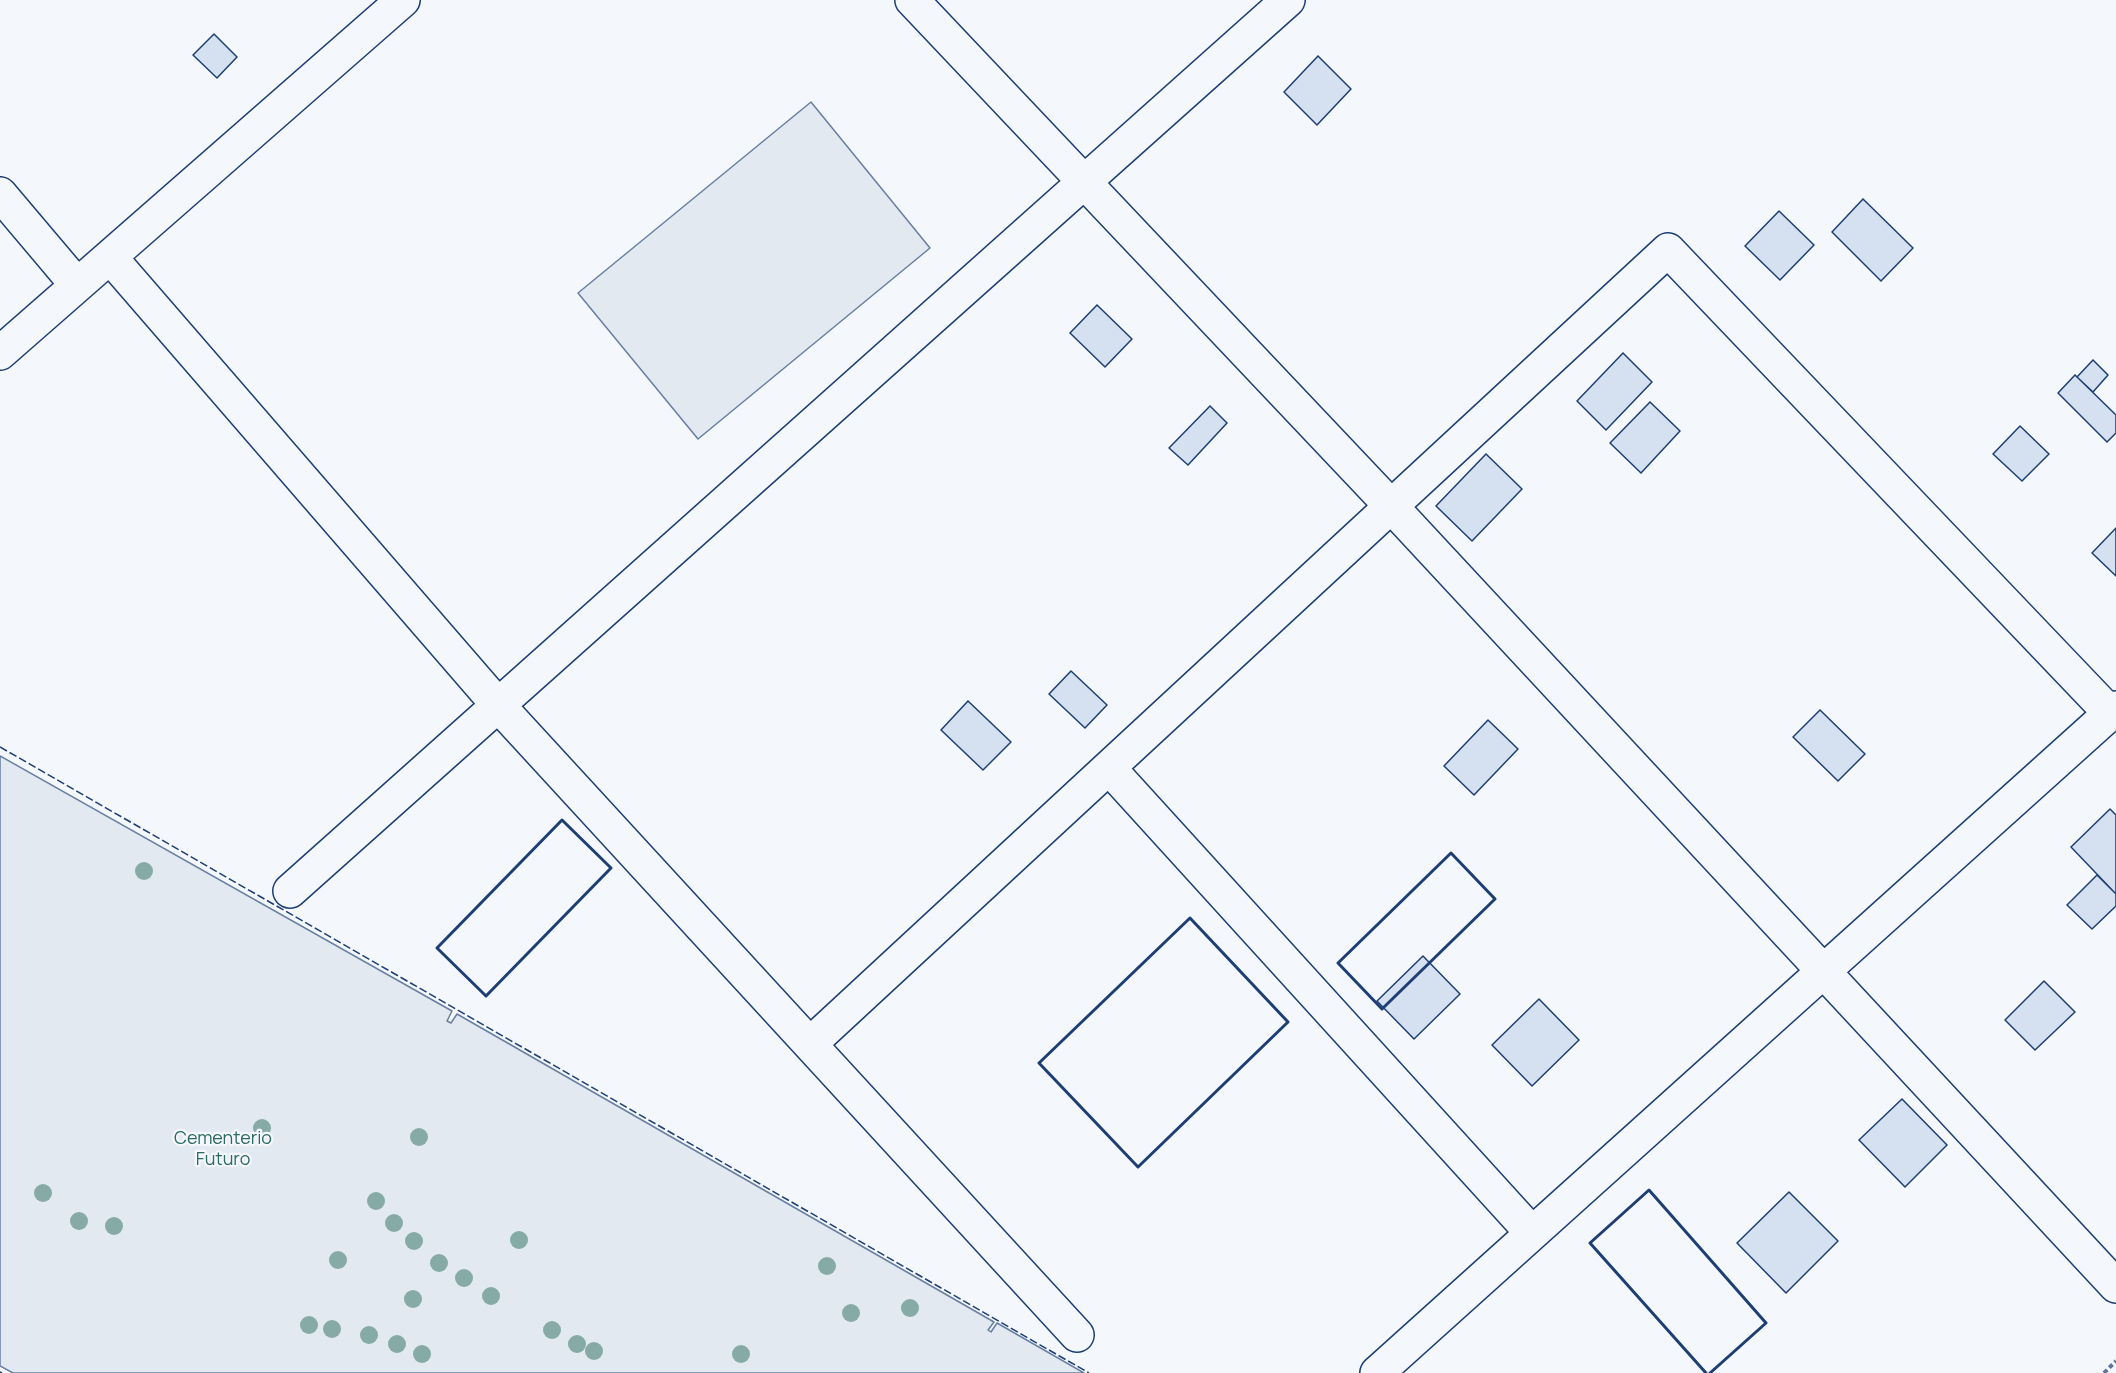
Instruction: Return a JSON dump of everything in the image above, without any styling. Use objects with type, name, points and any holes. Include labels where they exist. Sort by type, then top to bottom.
[{"type":"street","points":[[0,353],[403,0]]},
{"type":"street","points":[[912,0],[1391,506],[2116,1286]]},
{"type":"street","points":[[290,891],[1288,0]]},
{"type":"street","points":[[0,194],[77,285]]},
{"type":"street","points":[[810,1044],[1668,249],[2113,711],[1377,1373]]},
{"type":"street","points":[[110,257],[498,705],[1077,1335]]},
{"type":"street","points":[[1108,768],[1532,1233]]},
{"type":"path","points":[[2104,1373],[2116,1361]]},
{"type":"green space","points":[[811,102],[930,248],[698,439],[578,293]]},
{"type":"green space","name":"Cementerio Futuro","points":[[0,756],[452,1011],[447,1021],[451,1023],[457,1014],[994,1322],[988,1330],[991,1332],[997,1323],[1084,1373],[13,1373],[0,1366]]},
{"type":"building","points":[[214,34],[237,57],[217,78],[193,55]]},
{"type":"building","points":[[1318,56],[1351,89],[1317,125],[1284,92]]},
{"type":"building","points":[[1863,199],[1913,248],[1881,281],[1832,232]]},
{"type":"building","points":[[1779,211],[1814,245],[1780,280],[1745,246]]},
{"type":"building","points":[[1097,305],[1132,339],[1105,367],[1070,333]]},
{"type":"building","points":[[1623,353],[1652,382],[1606,430],[1577,401]]},
{"type":"building","points":[[2093,360],[2108,375],[2093,392],[2077,377]]},
{"type":"building","points":[[2075,375],[2116,415],[2116,433],[2107,442],[2058,393]]},
{"type":"building","points":[[1650,402],[1680,431],[1641,473],[1610,443]]},
{"type":"building","points":[[1210,406],[1227,423],[1188,465],[1169,448]]},
{"type":"building","points":[[2020,426],[2049,454],[2022,481],[1993,454]]},
{"type":"building","points":[[1486,454],[1522,489],[1472,541],[1436,506]]},
{"type":"building","points":[[2116,528],[2116,576],[2092,553]]},
{"type":"building","points":[[1071,671],[1107,705],[1085,728],[1049,694]]},
{"type":"building","points":[[968,701],[1011,742],[983,770],[941,730]]},
{"type":"building","points":[[1820,710],[1865,754],[1838,781],[1793,737]]},
{"type":"building","points":[[1488,720],[1518,749],[1474,795],[1444,766]]},
{"type":"building","points":[[2110,809],[2116,815],[2116,894],[2071,847]]},
{"type":"building","points":[[2097,875],[2116,894],[2116,906],[2092,929],[2067,905]]},
{"type":"building","points":[[1423,956],[1460,994],[1414,1039],[1377,1001]]},
{"type":"building","points":[[2044,981],[2075,1012],[2035,1050],[2005,1020]]},
{"type":"building","points":[[1539,999],[1579,1040],[1532,1086],[1492,1045]]},
{"type":"building","points":[[1902,1099],[1947,1145],[1905,1187],[1859,1140]]},
{"type":"building","points":[[1789,1192],[1838,1241],[1786,1293],[1737,1243]]},
{"type":"fence","points":[[0,747],[1089,1373]]},
{"type":"wall","points":[[562,820],[611,868],[486,996],[437,948],[562,820]]},
{"type":"wall","points":[[1451,853],[1495,899],[1382,1009],[1338,963],[1451,853]]},
{"type":"wall","points":[[1190,918],[1288,1022],[1138,1167],[1039,1063],[1190,918]]},
{"type":"wall","points":[[1706,1373],[1590,1243],[1649,1190],[1766,1323],[1710,1373]]}]
